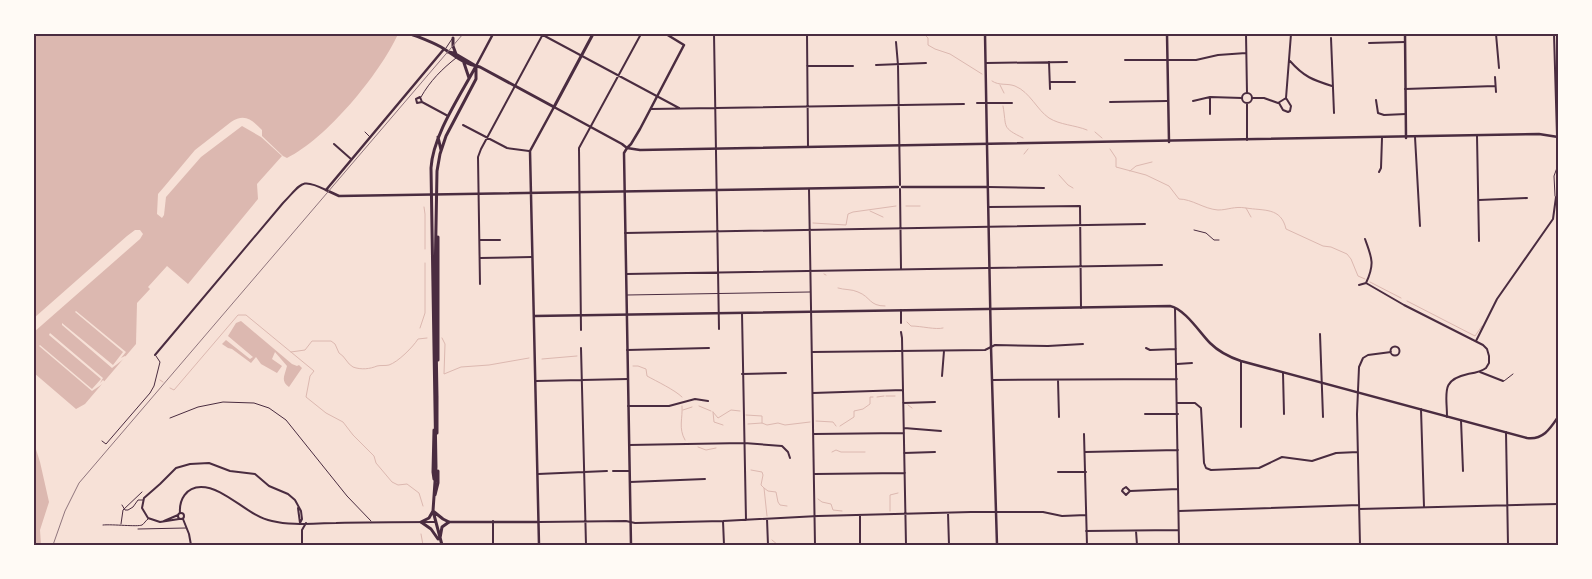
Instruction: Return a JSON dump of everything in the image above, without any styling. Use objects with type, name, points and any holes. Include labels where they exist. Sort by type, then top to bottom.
[{"type":"main road","points":[[411,34],[554,107],[593,34]]},
{"type":"main road","points":[[453,38],[456,56],[464,62],[476,66]]},
{"type":"main road","points":[[464,62],[470,79]]},
{"type":"main road","points":[[434,503],[433,434],[435,427],[431,164],[438,137],[476,66]]},
{"type":"main road","points":[[441,543],[433,511],[438,484],[437,171],[446,136],[476,78],[476,66]]},
{"type":"main road","points":[[438,137],[441,150]]},
{"type":"main road","points":[[433,511],[448,522],[441,531],[441,543]]},
{"type":"main road","points":[[433,511],[429,518],[421,522],[431,529],[441,543]]},
{"type":"street","points":[[476,66],[493,34]]},
{"type":"street","points":[[480,284],[478,158],[542,34],[681,109]]},
{"type":"street","points":[[581,330],[579,148],[641,34]]},
{"type":"street","points":[[631,545],[624,153],[651,110],[682,52],[684,44],[666,34]]},
{"type":"street","points":[[714,34],[719,329]]},
{"type":"street","points":[[807,34],[808,147]]},
{"type":"street","points":[[986,34],[990,347],[997,545]]},
{"type":"street","points":[[1167,34],[1169,142]]},
{"type":"street","points":[[1246,34],[1247,93],[1252,98]]},
{"type":"street","points":[[1252,98],[1264,98],[1278,103],[1283,110],[1290,111],[1291,106],[1286,98],[1291,34]]},
{"type":"street","points":[[1404,34],[1406,138]]},
{"type":"street","points":[[1496,34],[1499,68]]},
{"type":"street","points":[[539,545],[530,151],[554,107],[627,148],[640,150],[764,150],[808,147],[987,146],[1539,134],[1558,137],[1558,94],[1554,34]]},
{"type":"street","points":[[326,190],[445,50],[453,38]]},
{"type":"street","points":[[1331,38],[1334,113]]},
{"type":"street","points":[[896,42],[900,146],[901,269]]},
{"type":"street","points":[[1369,43],[1405,42]]},
{"type":"street","points":[[1125,60],[1196,60],[1218,55],[1246,53]]},
{"type":"street","points":[[449,117],[422,102],[416,101],[417,98],[421,98],[437,75],[456,56]]},
{"type":"street","points":[[1290,60],[1299,72],[1307,78],[1332,86]]},
{"type":"street","points":[[1049,62],[1050,89]]},
{"type":"street","points":[[986,63],[1068,62]]},
{"type":"street","points":[[876,65],[926,63]]},
{"type":"street","points":[[807,66],[853,66]]},
{"type":"street","points":[[1495,77],[1496,92]]},
{"type":"street","points":[[1050,82],[1075,82]]},
{"type":"street","points":[[1406,89],[1496,86]]},
{"type":"street","points":[[1242,98],[1247,93]]},
{"type":"street","points":[[1193,101],[1210,97],[1242,98],[1247,103]]},
{"type":"street","points":[[1210,97],[1210,114]]},
{"type":"street","points":[[421,98],[422,102]]},
{"type":"street","points":[[1247,103],[1252,98]]},
{"type":"street","points":[[1278,103],[1286,98]]},
{"type":"street","points":[[1376,100],[1378,113],[1384,115],[1406,114]]},
{"type":"street","points":[[1110,102],[1169,101]]},
{"type":"street","points":[[977,104],[1012,103]]},
{"type":"street","points":[[1247,103],[1247,140]]},
{"type":"street","points":[[651,110],[964,104]]},
{"type":"street","points":[[463,125],[507,148],[530,151]]},
{"type":"street","points":[[365,132],[371,137]]},
{"type":"street","points":[[1477,136],[1479,241]]},
{"type":"street","points":[[1415,137],[1420,226]]},
{"type":"street","points":[[1379,172],[1381,168],[1382,138]]},
{"type":"street","points":[[334,144],[352,160]]},
{"type":"street","points":[[1476,341],[1497,299],[1552,219],[1556,197],[1554,176],[1558,165]]},
{"type":"street","points":[[102,441],[106,444],[154,386],[160,362],[155,355],[283,203],[304,182],[309,182],[339,196],[716,191],[765,188],[1044,188]]},
{"type":"street","points":[[809,189],[814,434],[814,545]]},
{"type":"street","points":[[1479,200],[1527,198]]},
{"type":"street","points":[[988,207],[1080,206],[1081,308]]},
{"type":"street","points":[[625,233],[1146,224]]},
{"type":"street","points":[[1194,230],[1202,232],[1214,240],[1220,240]]},
{"type":"street","points":[[1365,239],[1372,264],[1366,283]]},
{"type":"street","points":[[480,240],[500,240]]},
{"type":"street","points":[[480,258],[533,257]]},
{"type":"street","points":[[626,274],[1162,265]]},
{"type":"street","points":[[1359,285],[1366,283],[1485,347],[1489,359],[1486,368],[1452,379],[1448,384],[1446,392],[1448,417]]},
{"type":"street","points":[[626,295],[810,292]]},
{"type":"street","points":[[534,316],[1175,307],[1182,312],[1212,345],[1224,354],[1241,361],[1530,438],[1538,437],[1547,432],[1558,417]]},
{"type":"street","points":[[1175,307],[1179,545]]},
{"type":"street","points":[[901,310],[901,323]]},
{"type":"street","points":[[742,313],[746,520]]},
{"type":"street","points":[[901,332],[906,545]]},
{"type":"street","points":[[1320,334],[1323,417]]},
{"type":"street","points":[[812,352],[986,350],[995,345],[1048,346],[1083,344]]},
{"type":"street","points":[[581,348],[586,545]]},
{"type":"street","points":[[627,350],[709,348]]},
{"type":"street","points":[[1146,348],[1150,350],[1176,349]]},
{"type":"street","points":[[942,376],[944,351]]},
{"type":"street","points":[[1360,545],[1359,367],[1363,358],[1368,355],[1391,352]]},
{"type":"street","points":[[1241,361],[1241,427]]},
{"type":"street","points":[[1177,364],[1192,363]]},
{"type":"street","points":[[1480,371],[1504,381],[1513,374]]},
{"type":"street","points":[[742,374],[786,373]]},
{"type":"street","points":[[1283,373],[1284,414]]},
{"type":"street","points":[[536,381],[628,379]]},
{"type":"street","points":[[992,380],[1177,379]]},
{"type":"street","points":[[1058,380],[1059,417]]},
{"type":"street","points":[[813,393],[903,390]]},
{"type":"street","points":[[628,406],[669,406],[695,399],[708,401]]},
{"type":"street","points":[[170,418],[198,407],[223,402],[254,403],[269,408],[286,420],[347,496],[371,522]]},
{"type":"street","points":[[903,403],[935,402]]},
{"type":"street","points":[[1178,403],[1195,403],[1201,408],[1204,463],[1206,468],[1211,470],[1256,469],[1282,457],[1312,461],[1336,453],[1358,452]]},
{"type":"street","points":[[1421,410],[1424,507]]},
{"type":"street","points":[[1145,414],[1178,414]]},
{"type":"street","points":[[1461,420],[1463,471]]},
{"type":"street","points":[[904,428],[941,430]]},
{"type":"street","points":[[1506,432],[1508,545]]},
{"type":"street","points":[[814,434],[904,433]]},
{"type":"street","points":[[1084,434],[1087,545]]},
{"type":"street","points":[[629,445],[744,443],[782,446],[788,452],[790,458]]},
{"type":"street","points":[[1085,452],[1178,450]]},
{"type":"street","points":[[904,453],[935,452]]},
{"type":"street","points":[[181,519],[153,521],[143,511],[143,500],[147,494],[176,468],[190,464],[209,463],[230,471],[255,474],[269,486],[288,494],[299,507],[300,523]]},
{"type":"street","points":[[538,474],[607,471]]},
{"type":"street","points":[[613,471],[629,471]]},
{"type":"street","points":[[1058,472],[1086,472]]},
{"type":"street","points":[[814,474],[905,473]]},
{"type":"street","points":[[630,482],[705,479]]},
{"type":"street","points":[[191,545],[179,514],[180,502],[188,491],[200,487],[215,490],[253,514],[274,522],[435,522]]},
{"type":"street","points":[[1130,490],[1178,489]]},
{"type":"street","points":[[121,525],[122,510],[142,492]]},
{"type":"street","points":[[122,505],[128,510],[138,500],[143,500]]},
{"type":"street","points":[[1359,509],[1558,504]]},
{"type":"street","points":[[1178,511],[1359,505]]},
{"type":"street","points":[[448,522],[723,521],[948,513],[1043,512],[1062,516],[1086,515]]},
{"type":"street","points":[[948,513],[949,545]]},
{"type":"street","points":[[164,521],[179,514],[184,515],[181,519]]},
{"type":"street","points":[[860,515],[860,545]]},
{"type":"street","points":[[103,525],[142,525],[148,518]]},
{"type":"street","points":[[767,519],[768,545]]},
{"type":"street","points":[[493,521],[493,545]]},
{"type":"street","points":[[723,521],[724,545]]},
{"type":"street","points":[[302,545],[303,526],[306,523]]},
{"type":"street","points":[[138,529],[186,528]]},
{"type":"street","points":[[1136,530],[1137,545]]},
{"type":"street","points":[[1086,531],[1178,530]]},
{"type":"shaded area","points":[[34,34],[398,34],[379,68],[335,121],[302,149],[287,158],[262,136],[262,130],[258,126],[244,118],[231,122],[195,150],[158,194],[157,214],[162,218],[166,197],[201,157],[242,126],[261,137],[282,156],[257,184],[258,199],[188,284],[167,266],[148,287],[150,289],[137,303],[136,344],[85,404],[76,409],[34,373],[34,332],[140,239],[143,234],[140,230],[135,230],[127,236],[34,318]]},
{"type":"shaded area","points":[[241,321],[292,364],[299,365],[302,368],[289,387],[284,380],[287,366],[275,352],[272,359],[282,366],[277,373],[261,364],[256,357],[251,363],[222,344],[226,340],[250,359],[253,357],[228,336],[236,323]]},
{"type":"shaded area","points":[[34,443],[49,502],[40,530],[41,545],[34,545]]},
{"type":"pier","points":[[76,311],[126,352],[121,358],[126,357],[112,368],[62,325],[62,323],[113,365],[123,352]]},
{"type":"pier","points":[[50,333],[103,378],[100,383],[103,380],[105,382],[92,391],[39,346],[92,389],[101,379],[49,335]]},
{"type":"waterway","points":[[924,34],[928,38],[928,45],[950,54],[982,74]]},
{"type":"waterway","points":[[992,81],[1012,85],[1025,92],[1049,118],[1063,124],[1087,130]]},
{"type":"waterway","points":[[1000,85],[1004,93]]},
{"type":"waterway","points":[[1003,106],[1006,126],[1023,138]]},
{"type":"waterway","points":[[1095,132],[1102,138]]},
{"type":"waterway","points":[[1024,154],[1028,149]]},
{"type":"waterway","points":[[1110,149],[1116,158],[1116,167],[1146,175],[1169,186],[1179,199],[1218,210],[1238,207],[1246,208],[1251,217]]},
{"type":"waterway","points":[[1130,171],[1136,166],[1152,162]]},
{"type":"waterway","points":[[1059,175],[1073,188]]},
{"type":"waterway","points":[[813,223],[846,225],[848,214],[853,212],[896,206]]},
{"type":"waterway","points":[[906,206],[920,206]]},
{"type":"waterway","points":[[424,207],[425,249]]},
{"type":"waterway","points":[[1246,208],[1276,213],[1284,222],[1286,229],[1323,246],[1331,247],[1347,254],[1358,276],[1365,279]]},
{"type":"waterway","points":[[870,211],[883,217]]},
{"type":"waterway","points":[[420,328],[425,313],[425,263]]},
{"type":"waterway","points":[[1370,282],[1401,298]]},
{"type":"waterway","points":[[838,288],[856,291],[876,305],[885,306]]},
{"type":"waterway","points":[[1407,301],[1475,336],[1482,326]]},
{"type":"waterway","points":[[170,388],[174,390],[238,315],[246,315],[314,371],[310,376],[306,397],[326,413],[343,422],[374,456],[376,463],[392,482],[398,485],[407,484],[419,493],[423,506]]},
{"type":"waterway","points":[[907,322],[911,326],[943,328]]},
{"type":"waterway","points":[[291,352],[305,350],[312,341],[331,341],[351,366],[365,369],[389,365],[405,354],[418,339],[427,338]]},
{"type":"waterway","points":[[442,338],[445,344],[444,374],[461,367],[489,365],[529,358]]},
{"type":"waterway","points":[[542,359],[577,356]]},
{"type":"waterway","points":[[633,366],[646,369],[647,376],[682,397]]},
{"type":"waterway","points":[[877,397],[884,396]]},
{"type":"waterway","points":[[886,396],[895,396]]},
{"type":"waterway","points":[[840,426],[854,417],[854,411],[863,409],[870,404],[870,397],[873,397]]},
{"type":"waterway","points":[[908,405],[912,408]]},
{"type":"waterway","points":[[682,406],[681,427],[685,440]]},
{"type":"waterway","points":[[699,406],[711,411]]},
{"type":"waterway","points":[[683,410],[692,407]]},
{"type":"waterway","points":[[713,412],[718,418],[731,410],[740,411]]},
{"type":"waterway","points":[[713,412],[714,422],[723,425]]},
{"type":"waterway","points":[[746,415],[762,416],[762,423]]},
{"type":"waterway","points":[[816,421],[833,422],[836,426]]},
{"type":"waterway","points":[[748,424],[762,423],[767,425],[778,423],[785,425],[810,422]]},
{"type":"waterway","points":[[698,447],[706,450],[716,448]]},
{"type":"waterway","points":[[832,452],[836,450],[841,452],[865,452]]},
{"type":"waterway","points":[[751,470],[762,472],[761,485],[764,488],[767,516]]},
{"type":"waterway","points":[[764,488],[768,491],[776,492],[780,505],[787,506]]},
{"type":"waterway","points":[[890,511],[890,495],[898,493]]},
{"type":"waterway","points":[[818,499],[831,504],[833,510],[842,511]]},
{"type":"waterway","points":[[421,534],[423,545]]},
{"type":"waterway","points":[[772,540],[778,545]]},
{"type":"railway","points":[[53,545],[65,511],[79,483],[463,34]]}]
